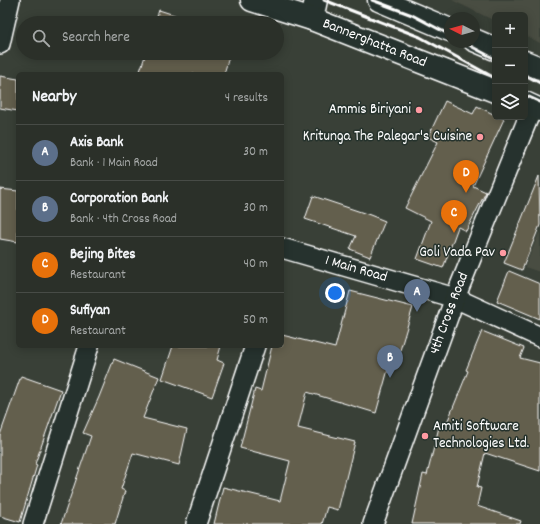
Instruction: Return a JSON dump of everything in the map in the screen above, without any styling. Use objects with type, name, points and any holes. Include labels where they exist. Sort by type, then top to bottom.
[{"type":"main road","name":"Bannerghatta Road","points":[[252,0],[314,10],[492,90]]},
{"type":"main road","points":[[379,0],[444,27]]},
{"type":"main road","points":[[480,43],[493,48]]},
{"type":"main road","points":[[528,63],[540,68]]},
{"type":"street","points":[[0,44],[10,0]]},
{"type":"street","name":"4th Cross Road","points":[[373,524],[455,298],[533,106]]},
{"type":"street","name":"1 Main Road","points":[[284,254],[455,298],[540,337]]},
{"type":"street","points":[[33,524],[89,348]]},
{"type":"street","points":[[196,524],[254,348]]},
{"type":"shaded area","points":[[452,0],[540,0],[540,43],[528,37],[528,12],[492,12],[492,20],[480,14],[480,12],[477,12]]},
{"type":"shaded area","points":[[540,231],[540,272],[525,267]]},
{"type":"building","points":[[159,10],[177,16],[157,16]]},
{"type":"building","points":[[144,60],[228,60],[225,72],[140,72]]},
{"type":"building","points":[[0,76],[16,79],[16,111],[0,108]]},
{"type":"building","points":[[445,101],[473,114],[477,106],[492,114],[492,120],[504,120],[473,186],[486,192],[466,231],[458,227],[443,268],[417,259],[431,221],[405,208],[438,142],[428,137]]},
{"type":"building","points":[[539,176],[540,225],[522,270],[504,263]]},
{"type":"building","points":[[0,189],[16,191],[16,242],[0,239]]},
{"type":"building","points":[[313,196],[385,221],[370,257],[350,249],[356,236],[305,219]]},
{"type":"building","points":[[509,271],[540,284],[540,319],[497,301]]},
{"type":"building","points":[[350,291],[413,307],[398,357],[392,355],[376,413],[307,392],[298,428],[355,442],[338,510],[327,507],[322,524],[214,524],[223,487],[280,501],[290,461],[240,448],[255,389],[261,391],[272,348],[284,348],[284,335],[335,348]]},
{"type":"building","points":[[482,331],[524,348],[520,358],[540,363],[540,471],[485,453],[477,487],[481,488],[477,506],[521,521],[520,524],[412,524],[423,474],[427,475],[440,423],[446,425],[468,371],[466,370]]},
{"type":"building","points":[[172,348],[220,348],[217,360],[224,363],[212,397],[162,379]]},
{"type":"building","points":[[114,359],[159,377],[143,418],[187,429],[179,465],[133,453],[121,489],[125,491],[115,524],[61,524],[91,436],[83,433]]},
{"type":"building","points":[[21,376],[61,390],[35,464],[37,465],[20,522],[0,516],[0,435]]},
{"type":"railway","points":[[324,0],[420,37],[492,76]]},
{"type":"railway","points":[[372,0],[412,15],[444,32]]},
{"type":"railway","points":[[474,48],[492,57]]},
{"type":"railway","points":[[528,77],[540,83]]},
{"type":"railway","points":[[528,96],[540,102]]},
{"type":"place","name":"Ammis Biriyani","points":[[419,110]]},
{"type":"place","name":"Kritunga The Palegar's Cuisine","points":[[480,137]]},
{"type":"place","name":"Sufiyan","points":[[466,193]]},
{"type":"place","name":"Bejing Bites","points":[[454,233]]},
{"type":"place","name":"Goli Vada Pav","points":[[503,253]]},
{"type":"place","name":"Axis Bank","points":[[417,312]]},
{"type":"place","name":"Corporation Bank","points":[[390,378]]},
{"type":"place","name":"Amiti Software Technologies Ltd.","points":[[425,436]]}]
